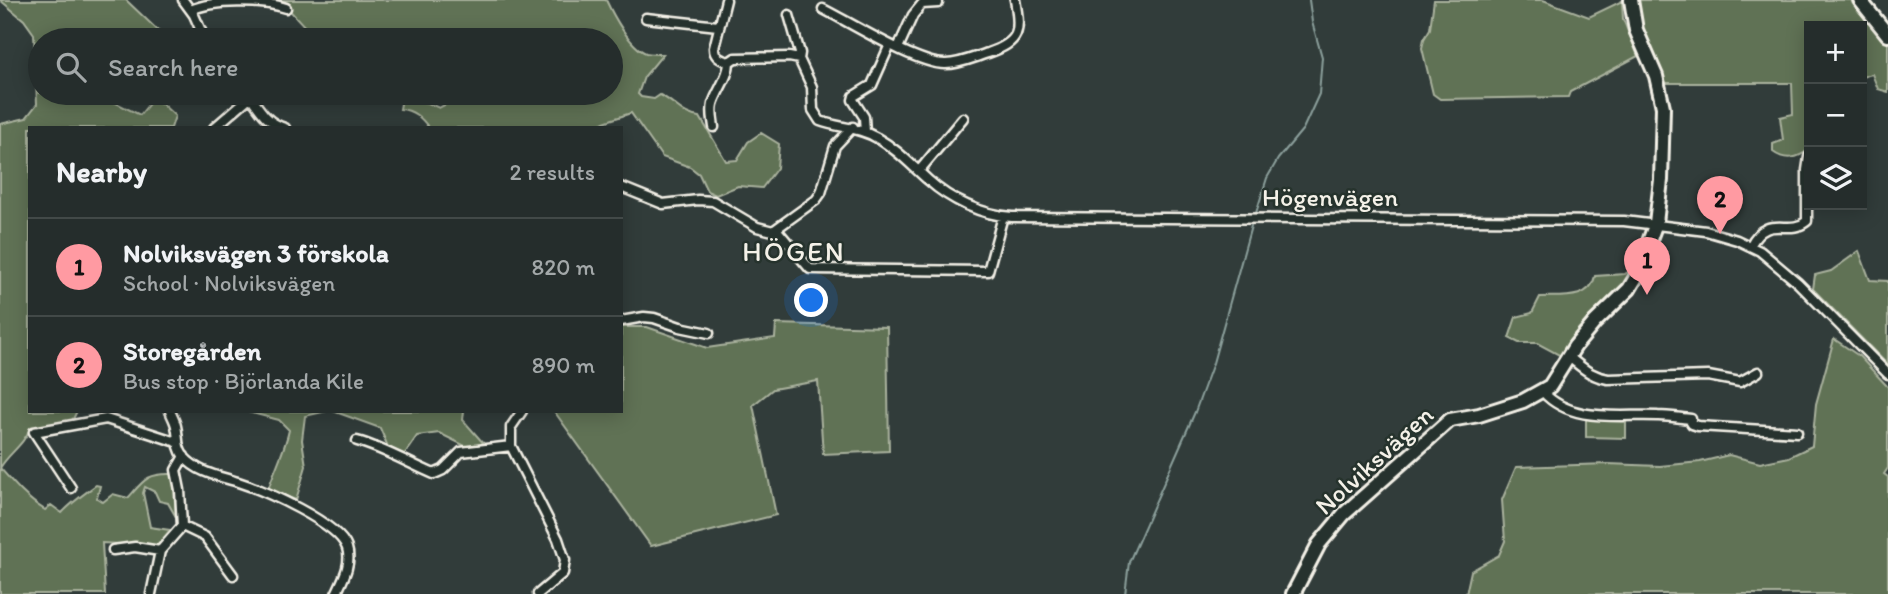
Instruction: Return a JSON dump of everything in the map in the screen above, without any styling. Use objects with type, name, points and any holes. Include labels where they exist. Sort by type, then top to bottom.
[{"type":"street","points":[[183,0],[191,9],[200,28]]},
{"type":"street","points":[[726,0],[718,26],[714,54],[729,62]]},
{"type":"street","points":[[823,9],[893,48],[944,65],[954,64],[1013,42],[1018,27],[1016,0]]},
{"type":"street","points":[[1631,0],[1632,17],[1656,76],[1663,107],[1661,180],[1656,223],[1642,267],[1629,289],[1595,321],[1543,392],[1564,406],[1589,415],[1658,415],[1690,419],[1692,424],[1698,426],[1797,432]]},
{"type":"street","points":[[1860,0],[1888,35]]},
{"type":"street","points":[[191,9],[214,2],[269,3],[286,8]]},
{"type":"street","points":[[865,132],[864,117],[853,99],[872,85],[916,10],[922,4],[938,3]]},
{"type":"street","name":"Högenvägen","points":[[789,15],[800,53],[799,59],[812,85],[814,114],[820,121],[865,132],[895,150],[941,191],[981,210],[1003,216],[1550,219],[1656,223],[1720,234],[1750,246],[1785,271],[1888,374]]},
{"type":"street","points":[[646,18],[718,26]]},
{"type":"street","points":[[729,62],[735,58],[799,59]]},
{"type":"street","points":[[715,127],[713,102],[729,69],[729,62]]},
{"type":"street","points":[[216,126],[238,105]]},
{"type":"street","points":[[256,105],[264,116],[280,126]]},
{"type":"street","points":[[919,171],[963,118]]},
{"type":"street","points":[[623,188],[663,204],[713,201],[757,227],[766,231],[777,230],[816,200],[835,146],[853,127]]},
{"type":"street","points":[[1750,246],[1762,230],[1806,223],[1808,210]]},
{"type":"street","points":[[777,230],[810,269],[988,271],[1003,216]]},
{"type":"street","points":[[623,321],[654,318],[709,333]]},
{"type":"street","points":[[1569,357],[1585,372],[1594,377],[1608,379],[1708,376],[1740,382],[1758,372]]},
{"type":"street","name":"Nolviksvägen","points":[[1293,594],[1329,529],[1446,423],[1454,418],[1479,415],[1543,392]]},
{"type":"street","points":[[171,413],[176,426],[177,442],[184,456],[205,472],[262,492],[333,529],[346,545],[348,563],[336,594]]},
{"type":"street","points":[[521,413],[511,427],[511,446],[547,513],[565,560],[562,573],[537,594]]},
{"type":"street","points":[[71,488],[34,432],[106,419],[177,442]]},
{"type":"street","points":[[357,441],[375,446],[434,474],[443,470],[461,452],[511,446]]},
{"type":"street","points":[[151,594],[160,551],[182,526],[176,470],[184,456]]},
{"type":"street","points":[[182,526],[205,537],[233,575]]},
{"type":"street","points":[[113,550],[135,547],[160,551]]},
{"type":"green space","points":[[0,0],[126,0],[155,28],[30,28]]},
{"type":"green space","points":[[280,0],[606,0],[622,28],[306,28]]},
{"type":"green space","points":[[1434,0],[1543,0],[1589,17],[1622,1],[1623,19],[1638,56],[1570,92],[1568,97],[1440,99],[1433,94],[1422,48],[1430,29]]},
{"type":"green space","points":[[1637,0],[1857,0],[1888,37],[1888,92],[1878,89],[1872,74],[1867,76],[1867,21],[1804,21],[1804,152],[1796,157],[1782,157],[1773,152],[1773,144],[1783,140],[1780,117],[1793,114],[1792,83],[1666,83],[1639,19]]},
{"type":"green space","points":[[623,30],[640,50],[663,54],[644,77],[638,94],[641,97],[654,99],[660,95],[689,114],[700,117],[726,161],[737,160],[748,142],[761,133],[779,144],[777,168],[762,188],[738,186],[716,195],[707,191],[699,174],[690,167],[662,157],[631,113],[597,126],[427,126],[416,115],[400,109],[401,105],[432,105],[439,108],[445,105],[623,105]]},
{"type":"green space","points":[[36,105],[120,105],[140,115],[148,105],[163,105],[175,116],[172,126],[28,126],[28,413],[76,413],[72,421],[30,428],[0,468],[0,124],[26,118]]},
{"type":"green space","points":[[1859,251],[1870,280],[1888,281],[1888,365],[1813,289],[1815,275],[1831,271]]},
{"type":"green space","points":[[1630,270],[1624,285],[1580,327],[1561,356],[1537,343],[1519,343],[1509,338],[1516,317],[1532,313],[1540,297],[1574,296],[1587,290],[1595,276],[1625,274]]},
{"type":"green space","points":[[776,324],[887,327],[889,451],[823,454],[818,381],[773,389],[753,405],[776,515],[651,546],[555,413],[623,413],[623,327],[647,327],[707,348],[775,338]]},
{"type":"green space","points":[[1834,339],[1859,356],[1888,387],[1888,468],[1884,474],[1888,477],[1888,594],[1466,594],[1471,571],[1499,555],[1505,541],[1502,500],[1516,467],[1608,464],[1660,466],[1700,462],[1729,455],[1760,463],[1789,457],[1812,446],[1816,404]]},
{"type":"green space","points":[[252,413],[318,413],[305,416],[302,440],[306,466],[296,500],[268,490],[289,430],[279,420]]},
{"type":"green space","points":[[339,413],[464,413],[463,420],[485,445],[467,447],[439,433],[417,436],[404,455],[388,447],[380,428]]},
{"type":"green space","points":[[1586,418],[1626,419],[1626,438],[1586,437]]},
{"type":"green space","points":[[0,468],[38,506],[45,510],[51,505],[62,513],[96,485],[100,486],[97,498],[103,502],[113,494],[128,498],[142,482],[152,476],[173,474],[176,517],[168,503],[159,501],[155,492],[145,487],[143,493],[150,527],[170,530],[157,546],[102,543],[105,594],[0,594]]},
{"type":"waterway","points":[[1256,213],[1267,178],[1278,159],[1303,129],[1319,94],[1322,57],[1309,0]]},
{"type":"waterway","points":[[1125,594],[1129,562],[1195,412],[1213,363],[1251,226]]},
{"type":"place","name":"Storegården","points":[[1720,234]]},
{"type":"place","name":"Nolviksvägen 3 förskola","points":[[1647,295]]},
{"type":"district","name":"HÖGEN","points":[[794,251]]}]
